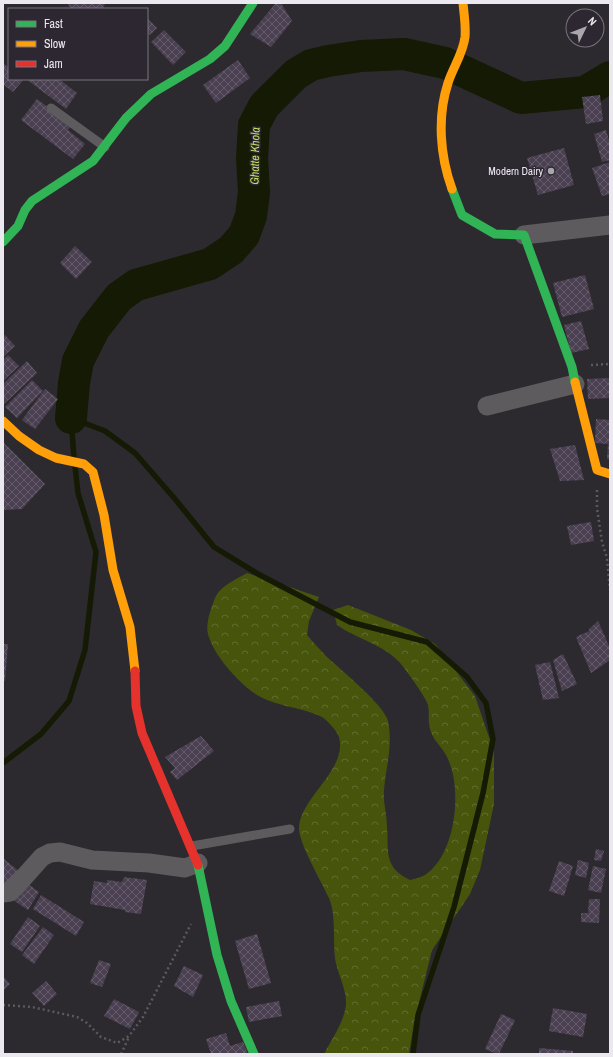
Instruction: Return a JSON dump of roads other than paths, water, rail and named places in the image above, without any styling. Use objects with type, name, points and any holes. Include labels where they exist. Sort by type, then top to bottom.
[{"type":"street","points":[[5,237],[18,226],[25,210],[32,201],[93,161],[126,118],[151,94],[210,59],[225,46],[253,3]]},
{"type":"street","points":[[463,3],[465,36],[461,54],[448,83],[440,125],[448,177],[462,215],[495,234],[524,235],[610,225]]},
{"type":"street","points":[[524,235],[572,367],[597,470],[610,474]]},
{"type":"street","points":[[487,406],[575,384]]},
{"type":"street","points":[[3,421],[39,450],[56,458],[84,464],[93,472],[104,515],[113,570],[130,627],[135,662],[136,706],[142,733],[195,854],[221,968],[231,1001],[254,1054]]},
{"type":"street","points":[[3,893],[10,892],[42,857],[50,853],[60,852],[92,860],[148,863],[185,868],[195,854]]},
{"type":"lane","points":[[51,108],[105,147]]},
{"type":"lane","points":[[195,854],[290,829]]},
{"type":"waterway","name":"Ghatte Khola","points":[[71,418],[74,383],[78,361],[94,329],[119,297],[136,285],[210,264],[231,250],[244,235],[251,216],[254,192],[252,158],[254,125],[264,106],[296,74],[311,65],[328,61],[361,56],[404,54],[445,63],[521,98],[585,92],[610,77]]},
{"type":"waterway","points":[[74,458],[71,418],[105,431],[135,453],[214,547],[258,574],[350,622],[427,642],[467,677],[486,703],[493,739],[483,793],[454,907],[418,1015],[413,1054]]},
{"type":"waterway","points":[[3,763],[41,734],[69,701],[85,650],[96,552],[78,493],[75,466]]},
{"type":"place","name":"Modern Dairy","points":[[551,171]]}]
